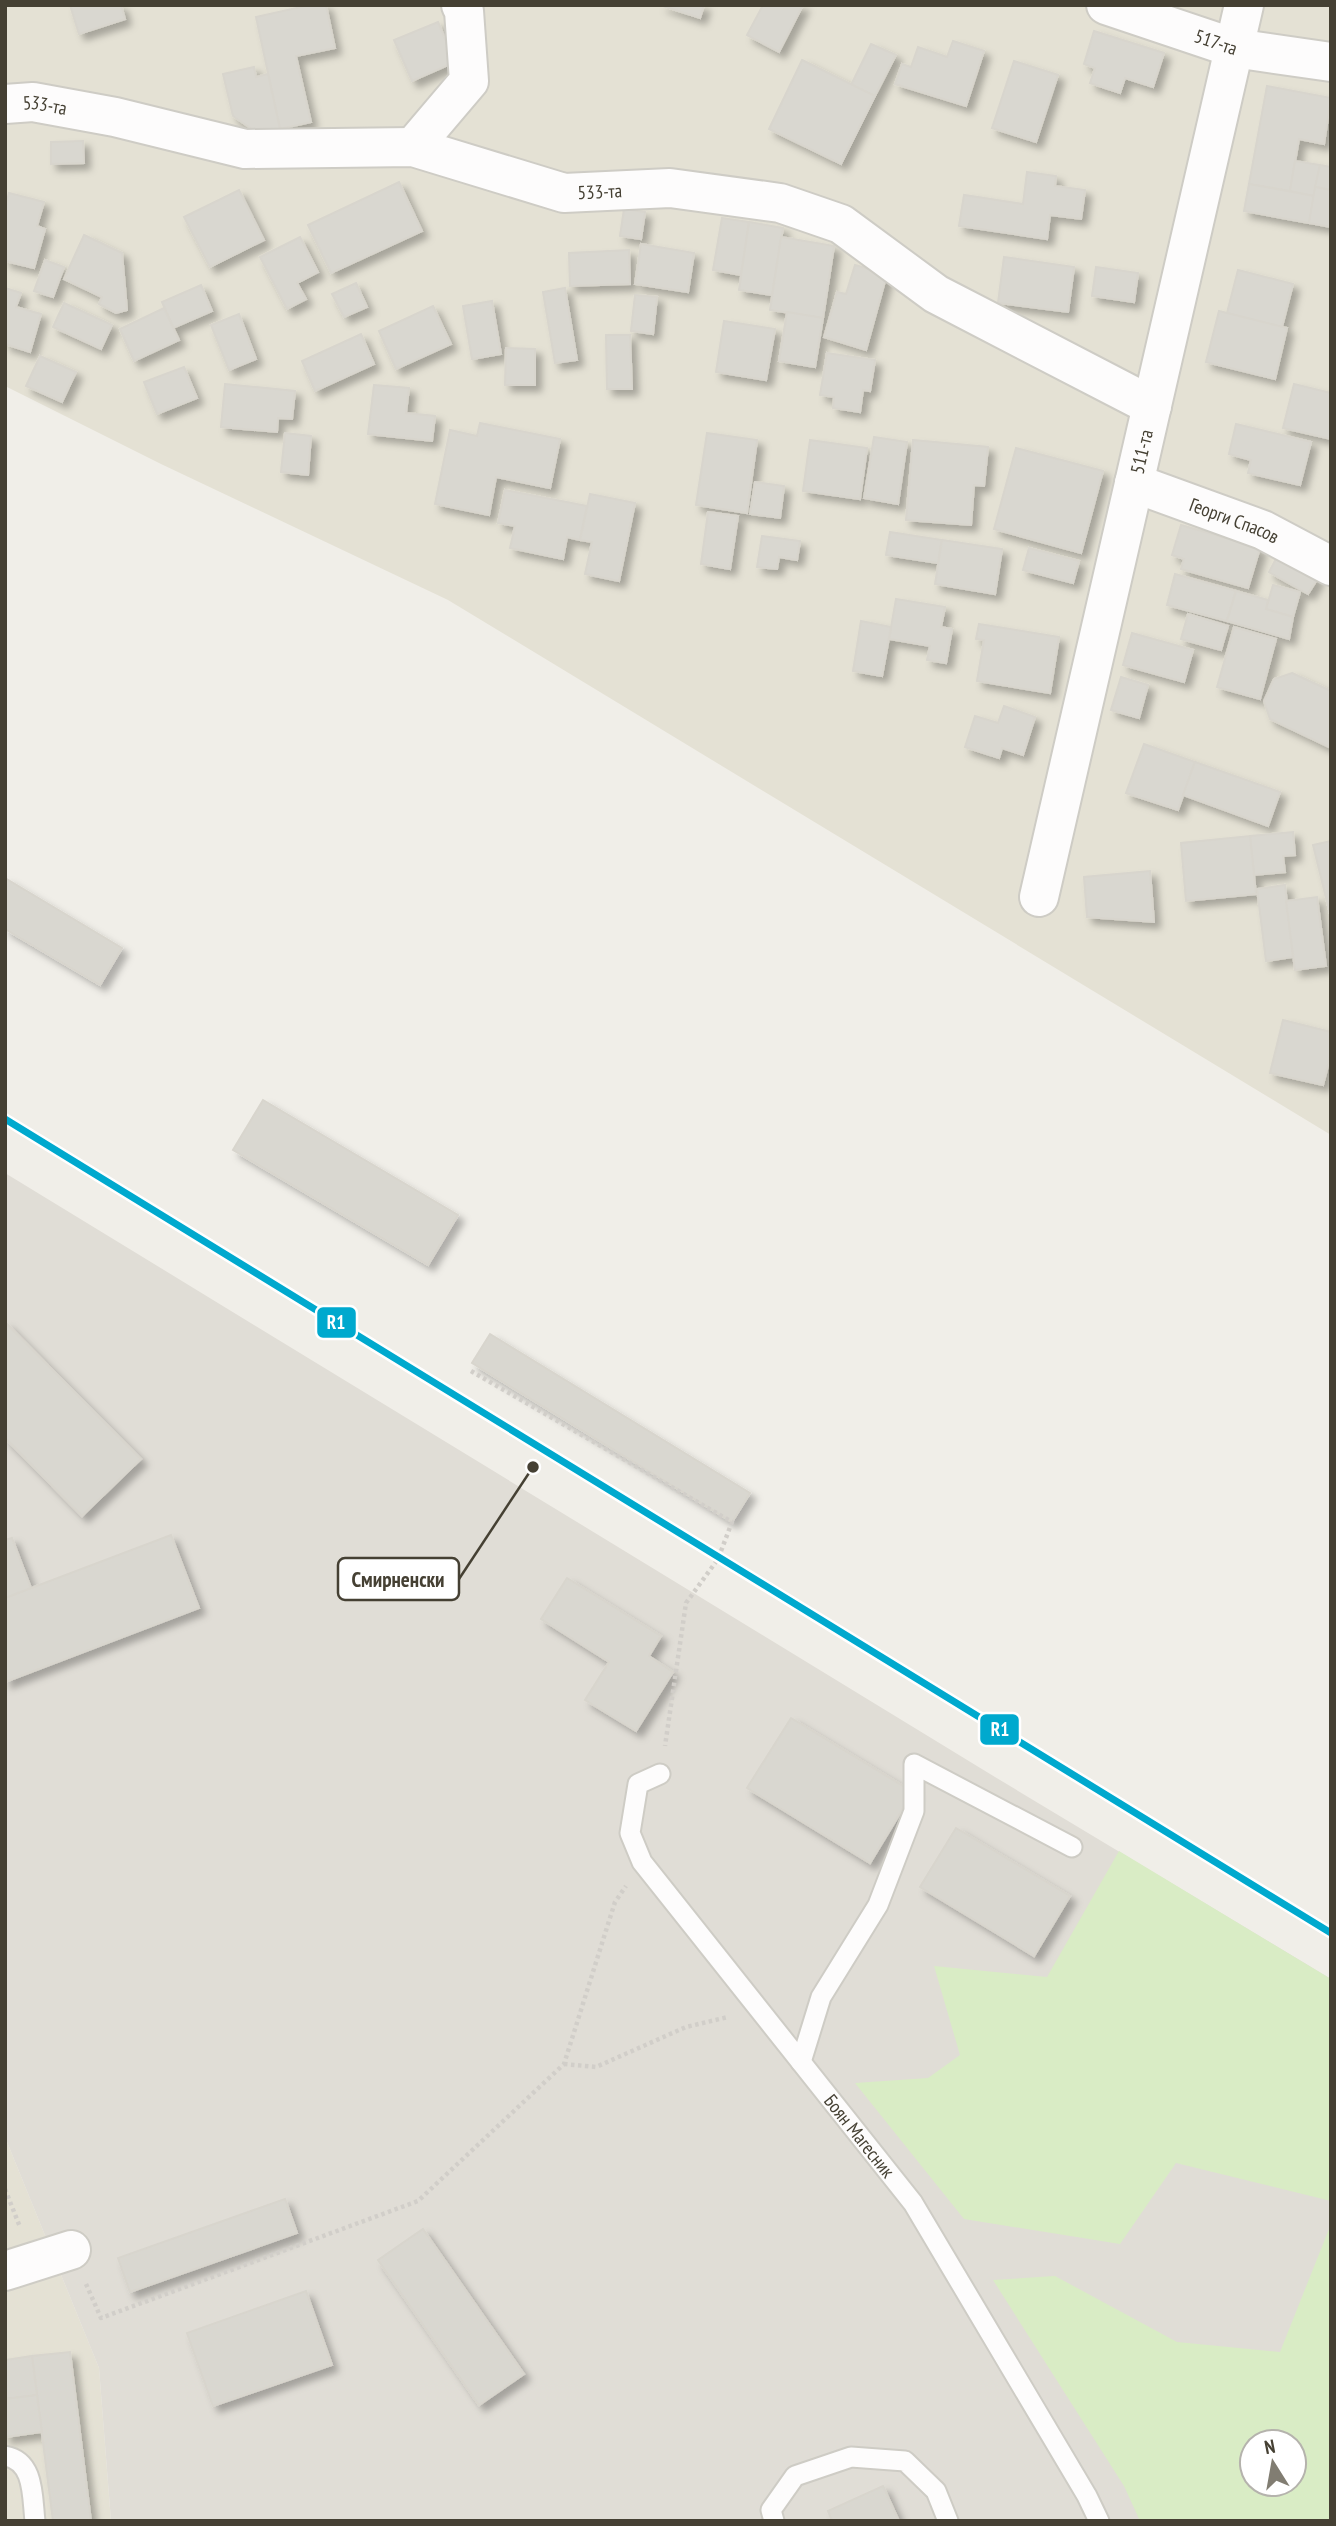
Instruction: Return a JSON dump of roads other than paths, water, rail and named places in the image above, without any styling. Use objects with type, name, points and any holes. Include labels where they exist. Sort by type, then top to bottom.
[{"type":"street","points":[[413,147],[469,81],[464,11],[461,5]]},
{"type":"street","name":"517-та","points":[[1106,5],[1234,48],[1331,62]]},
{"type":"street","name":"511-та","points":[[1039,897],[1244,5]]},
{"type":"street","name":"533-та","points":[[5,103],[33,102],[115,117],[245,149],[413,147],[564,193],[670,188],[780,203],[841,225],[936,294],[1152,405]]},
{"type":"street","name":"Георги Спасов","points":[[1134,483],[1263,530],[1331,566]]},
{"type":"street","points":[[5,2271],[71,2250]]},
{"type":"lane","points":[[801,2062],[821,1997],[878,1905],[914,1811],[915,1764],[1072,1847]]},
{"type":"lane","name":"Боян Магесник","points":[[660,1774],[638,1784],[630,1833],[642,1861],[913,2203],[1087,2496],[1099,2521]]},
{"type":"lane","points":[[5,2456],[13,2457],[25,2467],[30,2480],[35,2521]]},
{"type":"lane","points":[[774,2521],[771,2510],[795,2476],[851,2457],[905,2461],[936,2491],[948,2521]]},
{"type":"railway","points":[[5,1119],[1331,1933]]},
{"type":"place","name":"Смирненски","points":[[533,1467]]}]
